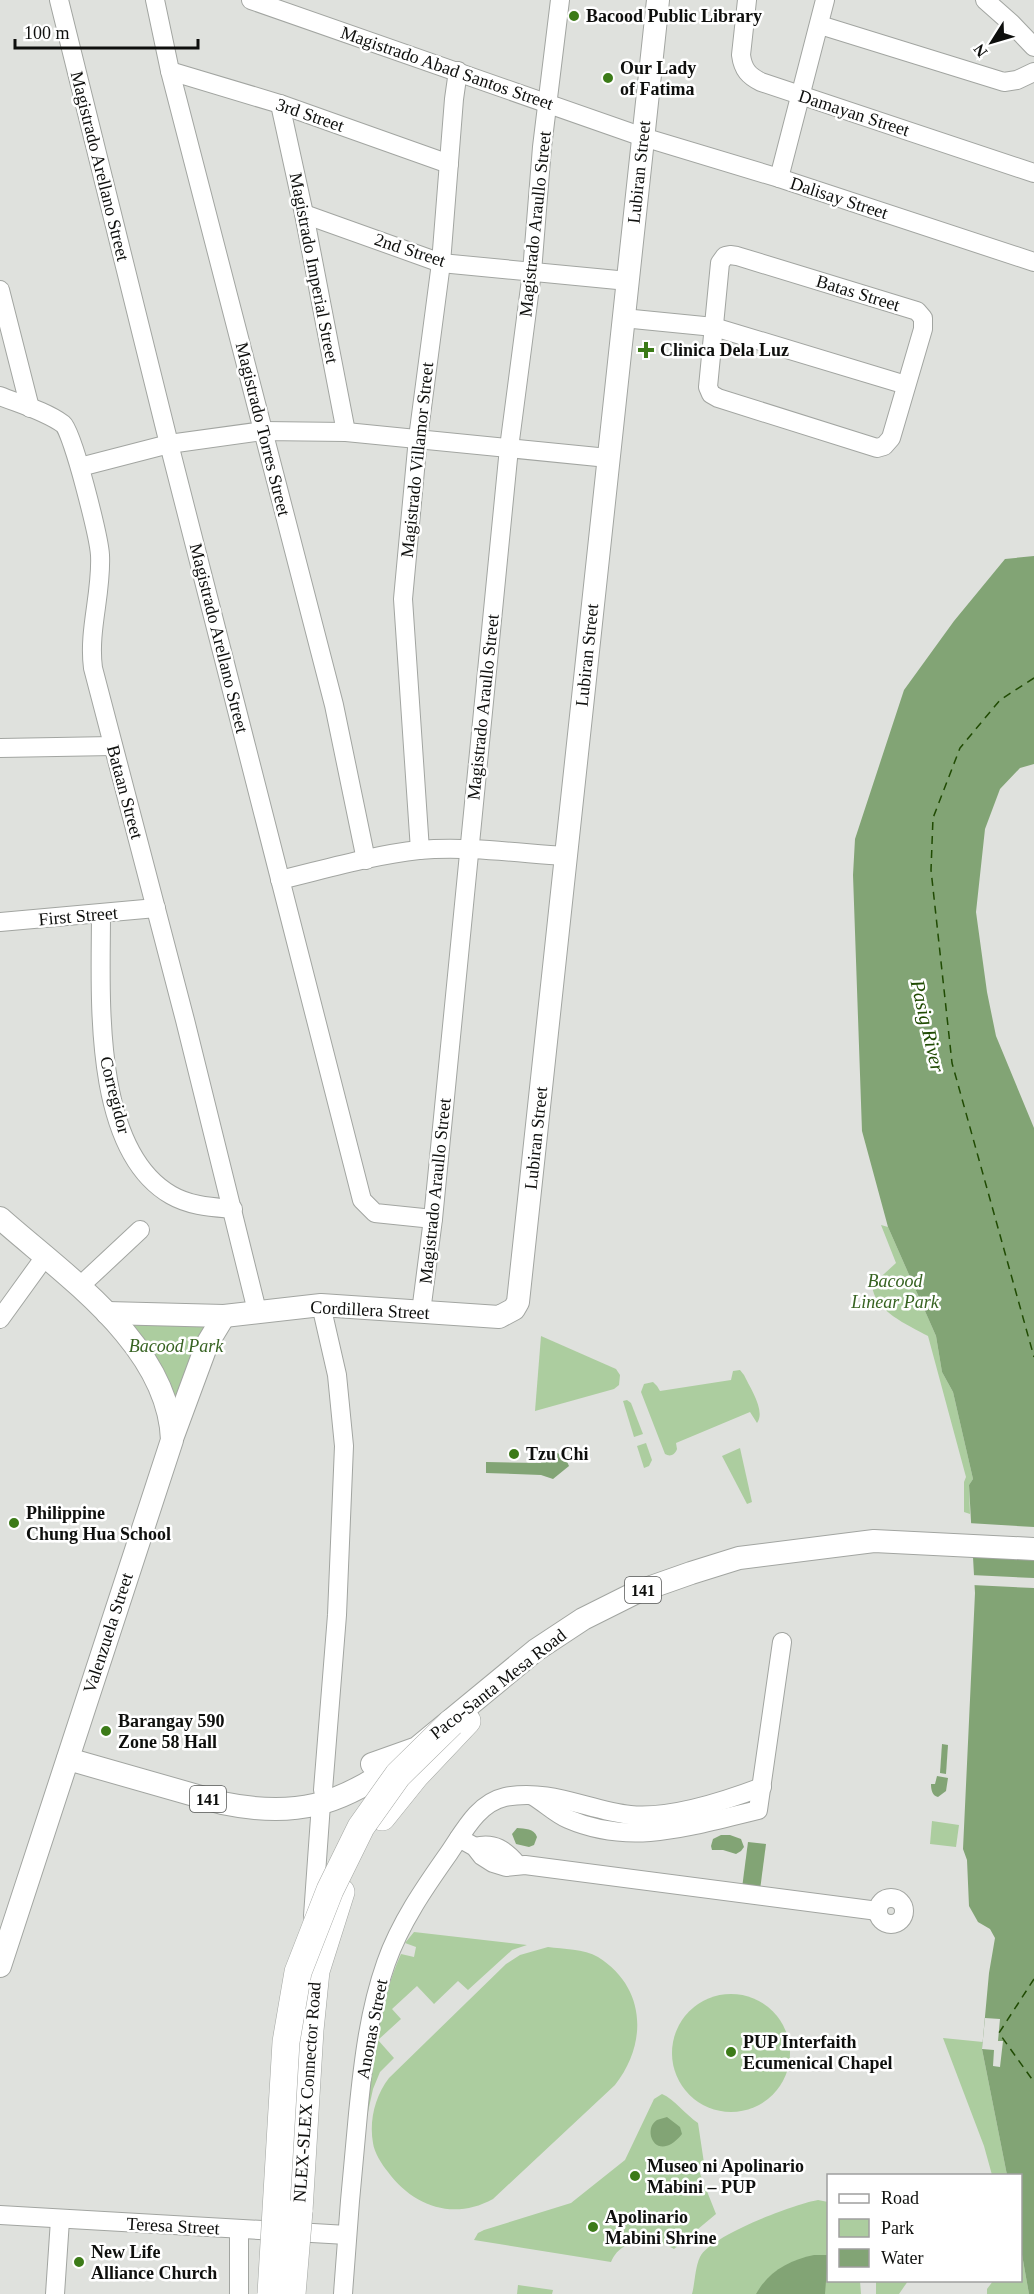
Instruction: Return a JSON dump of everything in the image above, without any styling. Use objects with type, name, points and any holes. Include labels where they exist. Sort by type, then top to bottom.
[{"type":"highway","name":"NLEX-SLEX Connector Road","points":[[271,2294],[286,2042],[298,1972],[330,1890],[361,1827],[398,1774],[459,1722],[386,1811],[345,1879],[316,1971],[292,2294]]},
{"type":"main road","name":"Lubiran Street","points":[[514,1309],[519,1302],[658,0]]},
{"type":"main road","name":"Valenzuela Street","points":[[0,1218],[80,1287],[107,1313],[136,1348],[154,1376],[167,1406],[172,1440],[118,1598],[0,1966]]},
{"type":"main road","name":"Cordillera Street","points":[[224,1316],[321,1305],[499,1317],[514,1309]]},
{"type":"main road","points":[[107,1313],[224,1316],[207,1344],[172,1440]]},
{"type":"main road","name":"Paco-Santa Mesa Road","points":[[69,1754],[189,1795],[244,1807],[278,1810],[322,1797],[359,1790],[411,1744],[536,1650],[583,1619],[637,1592],[739,1558],[874,1541],[1034,1549]]},
{"type":"main road","name":"Paco-Santa Mesa Road","points":[[322,1797],[372,1764],[411,1744]]},
{"type":"street","name":"Magistrado Arellano Street","points":[[59,0],[169,444],[362,1200],[375,1213],[433,1219]]},
{"type":"street","name":"Magistrado Torres Street","points":[[155,0],[170,71],[334,705],[366,860]]},
{"type":"street","name":"Magistrado Abad Santos Street","points":[[251,0],[643,137]]},
{"type":"street","name":"Magistrado Araullo Street","points":[[422,1312],[509,448],[532,272],[560,0]]},
{"type":"street","name":"Damayan Street","points":[[747,0],[741,55],[745,70],[750,76],[761,82],[1034,173]]},
{"type":"street","points":[[779,178],[825,0]]},
{"type":"street","points":[[985,0],[1034,47]]},
{"type":"street","points":[[820,25],[1004,82],[1017,80],[1034,72]]},
{"type":"street","name":"3rd Street","points":[[170,71],[280,104],[449,164]]},
{"type":"street","name":"Magistrado Villamor Street","points":[[420,850],[403,599],[418,438],[441,263],[458,71]]},
{"type":"street","name":"Magistrado Imperial Street","points":[[280,104],[304,214],[346,432]]},
{"type":"street","name":"Dalisay Street","points":[[643,137],[779,178],[1034,262]]},
{"type":"street","name":"2nd Street","points":[[304,214],[441,263],[628,281]]},
{"type":"street","name":"Batas Street","points":[[737,255],[917,311],[924,323],[891,438],[884,446],[877,448],[711,394],[708,387],[714,327],[720,263],[725,256],[737,255]]},
{"type":"street","points":[[0,290],[30,408]]},
{"type":"street","points":[[623,318],[714,327],[906,385]]},
{"type":"street","name":"Bataan Street","points":[[0,396],[63,424],[70,435],[80,468],[100,554],[91,655],[257,1311]]},
{"type":"street","points":[[80,468],[169,444],[263,431],[346,432],[608,458]]},
{"type":"street","points":[[0,748],[113,746]]},
{"type":"street","points":[[280,880],[420,850],[469,850],[566,856]]},
{"type":"street","name":"First Street","points":[[0,922],[156,908]]},
{"type":"street","name":"Corregidor","points":[[101,914],[104,1060],[108,1084],[125,1139],[147,1174],[170,1195],[198,1206],[233,1209]]},
{"type":"street","points":[[80,1287],[140,1230]]},
{"type":"street","points":[[0,1319],[44,1258]]},
{"type":"street","points":[[308,2005],[337,1616],[344,1446],[337,1375],[321,1305]]},
{"type":"street","points":[[532,1796],[568,1819],[609,1831],[630,1833],[662,1832],[758,1810],[782,1642]]},
{"type":"street","name":"Anonas Street","points":[[343,2294],[363,2069],[371,2017],[386,1962],[402,1927],[429,1881],[467,1843],[478,1812],[487,1805],[505,1798],[532,1796],[561,1798],[631,1815],[657,1814],[722,1803],[762,1788]]},
{"type":"street","points":[[467,1843],[493,1863],[506,1867],[518,1864],[879,1911]]},
{"type":"street","name":"Teresa Street","points":[[0,2215],[347,2235]]},
{"type":"street","points":[[55,2294],[60,2220]]},
{"type":"street","points":[[239,2229],[239,2294]]},
{"type":"green space","name":"Bacood Linear Park","points":[[881,1225],[888,1227],[936,1336],[942,1372],[953,1392],[973,1479],[969,1485],[970,1514],[964,1512],[966,1477],[928,1336],[885,1310],[874,1294],[872,1285],[896,1263]]},
{"type":"green space","name":"Bacood Park","points":[[212,1319],[175,1411],[170,1382],[125,1321]]},
{"type":"green space","points":[[541,1336],[616,1369],[620,1375],[619,1385],[614,1389],[535,1411]]},
{"type":"green space","points":[[740,1370],[756,1399],[760,1412],[757,1423],[750,1412],[676,1443],[675,1453],[665,1454],[641,1392],[644,1384],[653,1382],[660,1391],[731,1380],[733,1371]]},
{"type":"green space","points":[[627,1400],[631,1403],[643,1434],[634,1437],[623,1401]]},
{"type":"green space","points":[[646,1443],[652,1460],[649,1466],[644,1468],[637,1446]]},
{"type":"green space","points":[[740,1448],[752,1502],[747,1504],[722,1456]]},
{"type":"green space","points":[[932,1821],[959,1825],[956,1847],[930,1844]]},
{"type":"green space","points":[[414,1932],[527,1945],[512,1950],[468,1990],[458,1981],[434,2004],[417,1986],[392,2009],[401,2019],[378,2040],[394,2058],[380,2072],[373,2089],[366,2121],[370,2079],[381,2014],[401,1954],[414,1957],[416,1947],[405,1943]]},
{"type":"green space","points":[[548,1947],[592,1954],[614,1969],[626,1984],[637,2017],[637,2034],[626,2069],[615,2085],[493,2199],[478,2206],[463,2209],[449,2209],[422,2201],[409,2194],[398,2184],[383,2166],[375,2150],[372,2126],[374,2109],[380,2093],[389,2078],[506,1964],[520,1955]]},
{"type":"green space","points":[[731,1994],[742,1995],[764,2004],[780,2020],[789,2042],[789,2064],[780,2086],[764,2102],[742,2111],[731,2112],[720,2111],[698,2102],[682,2086],[673,2064],[672,2053],[673,2042],[682,2020],[698,2004],[720,1995]]},
{"type":"green space","points":[[943,2038],[983,2042],[982,2049],[1007,2174],[992,2174],[984,2146]]},
{"type":"green space","points":[[662,2094],[698,2123],[704,2163],[697,2166],[716,2214],[674,2249],[657,2242],[639,2242],[622,2248],[611,2262],[474,2240],[478,2233],[484,2230],[571,2203],[625,2160],[654,2099]]},
{"type":"green space","points":[[818,2200],[827,2202],[827,2282],[860,2282],[861,2294],[692,2294],[698,2261],[707,2249],[719,2240],[754,2222]]},
{"type":"green space","points":[[1022,2255],[1029,2294],[987,2294],[987,2289],[992,2282],[1022,2282]]},
{"type":"green space","points":[[876,2282],[907,2282],[899,2294],[876,2294]]},
{"type":"green space","points":[[518,2285],[553,2290],[552,2294],[517,2294]]},
{"type":"water","name":"Pasig River","points":[[1034,556],[1034,764],[1020,768],[1000,789],[985,829],[976,912],[987,992],[996,1036],[1034,1128],[1034,2294],[1029,2294],[1022,2255],[1022,2174],[1007,2174],[982,2049],[989,1973],[995,1938],[990,1929],[978,1922],[969,1906],[967,1860],[963,1849],[975,1593],[969,1485],[973,1479],[953,1392],[942,1372],[936,1336],[888,1227],[862,1131],[853,875],[855,839],[904,690],[954,621],[1005,559]]},
{"type":"water","points":[[553,1452],[564,1455],[569,1466],[553,1479],[541,1475],[486,1473],[486,1462],[541,1463],[543,1454]]},
{"type":"water","points":[[942,1744],[948,1745],[946,1774],[940,1773]]},
{"type":"water","points":[[937,1776],[948,1778],[946,1791],[938,1797],[933,1794],[931,1786],[935,1784]]},
{"type":"water","points":[[517,1828],[534,1832],[537,1837],[534,1845],[529,1847],[516,1844],[512,1834]]},
{"type":"water","points":[[721,1835],[741,1839],[744,1847],[736,1854],[723,1850],[712,1850],[713,1839]]},
{"type":"water","points":[[748,1842],[766,1844],[760,1890],[742,1888]]},
{"type":"water","points":[[667,2117],[680,2127],[682,2134],[673,2143],[659,2146],[651,2137],[652,2125],[657,2120]]},
{"type":"water","points":[[814,2255],[827,2255],[825,2294],[756,2294],[773,2273],[796,2260]]},
{"type":"pier","points":[[968,1523],[1034,1527],[1034,1556],[970,1553]]},
{"type":"pier","points":[[971,1575],[1034,1578],[1034,1588],[972,1585]]},
{"type":"pier","points":[[985,2018],[1000,2019],[998,2041],[1003,2041],[1000,2067],[993,2066],[994,2050],[982,2049]]},
{"type":"ferry route","points":[[1034,678],[1000,700],[960,748],[933,818],[931,870],[952,1063],[1034,1357]]},
{"type":"ferry route","points":[[1034,1979],[999,2033],[1034,2082]]},
{"type":"place","name":"Bacood Public Library","points":[[574,16]]},
{"type":"place","name":"Our Lady of Fatima","points":[[608,78]]},
{"type":"place","name":"Clinica Dela Luz","points":[[646,350]]},
{"type":"place","name":"Tzu Chi","points":[[514,1454]]},
{"type":"place","name":"Philippine Chung Hua School","points":[[14,1523]]},
{"type":"place","name":"Barangay 590 Zone 58 Hall","points":[[106,1731]]},
{"type":"place","name":"PUP Interfaith Ecumenical Chapel","points":[[731,2052]]},
{"type":"place","name":"Museo ni Apolinario Mabini – PUP","points":[[635,2176]]},
{"type":"place","name":"Apolinario Mabini Shrine","points":[[593,2227]]},
{"type":"place","name":"New Life Alliance Church","points":[[79,2262]]}]
